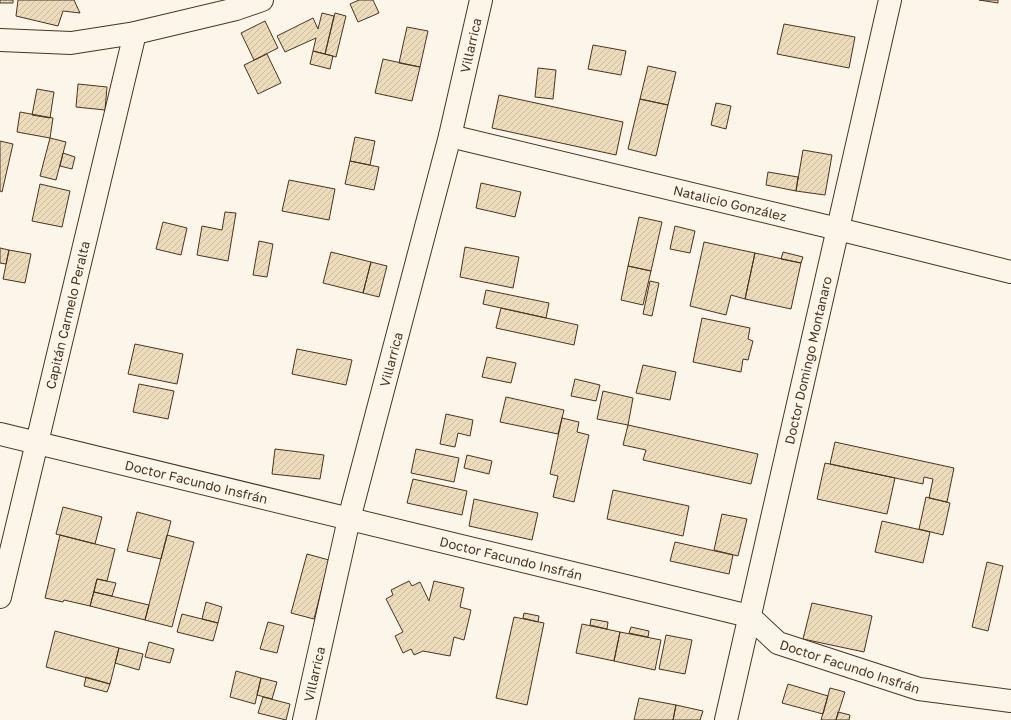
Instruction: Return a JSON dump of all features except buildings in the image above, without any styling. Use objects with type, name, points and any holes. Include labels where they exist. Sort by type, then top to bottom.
[{"type":"street","points":[[0,40],[71,44],[136,33],[236,9],[262,0]]},
{"type":"street","name":"Villarrica","points":[[304,720],[349,519],[450,136],[481,0]]},
{"type":"street","name":"Doctor Domingo Montanaro","points":[[726,720],[890,0]]},
{"type":"street","name":"Capitán Carmelo Peralta","points":[[0,597],[136,33]]},
{"type":"street","name":"Natalicio González","points":[[450,136],[838,228],[1011,272]]},
{"type":"street","name":"Doctor Facundo Insfrán","points":[[0,434],[749,616],[778,643],[919,689],[1011,701]]}]
